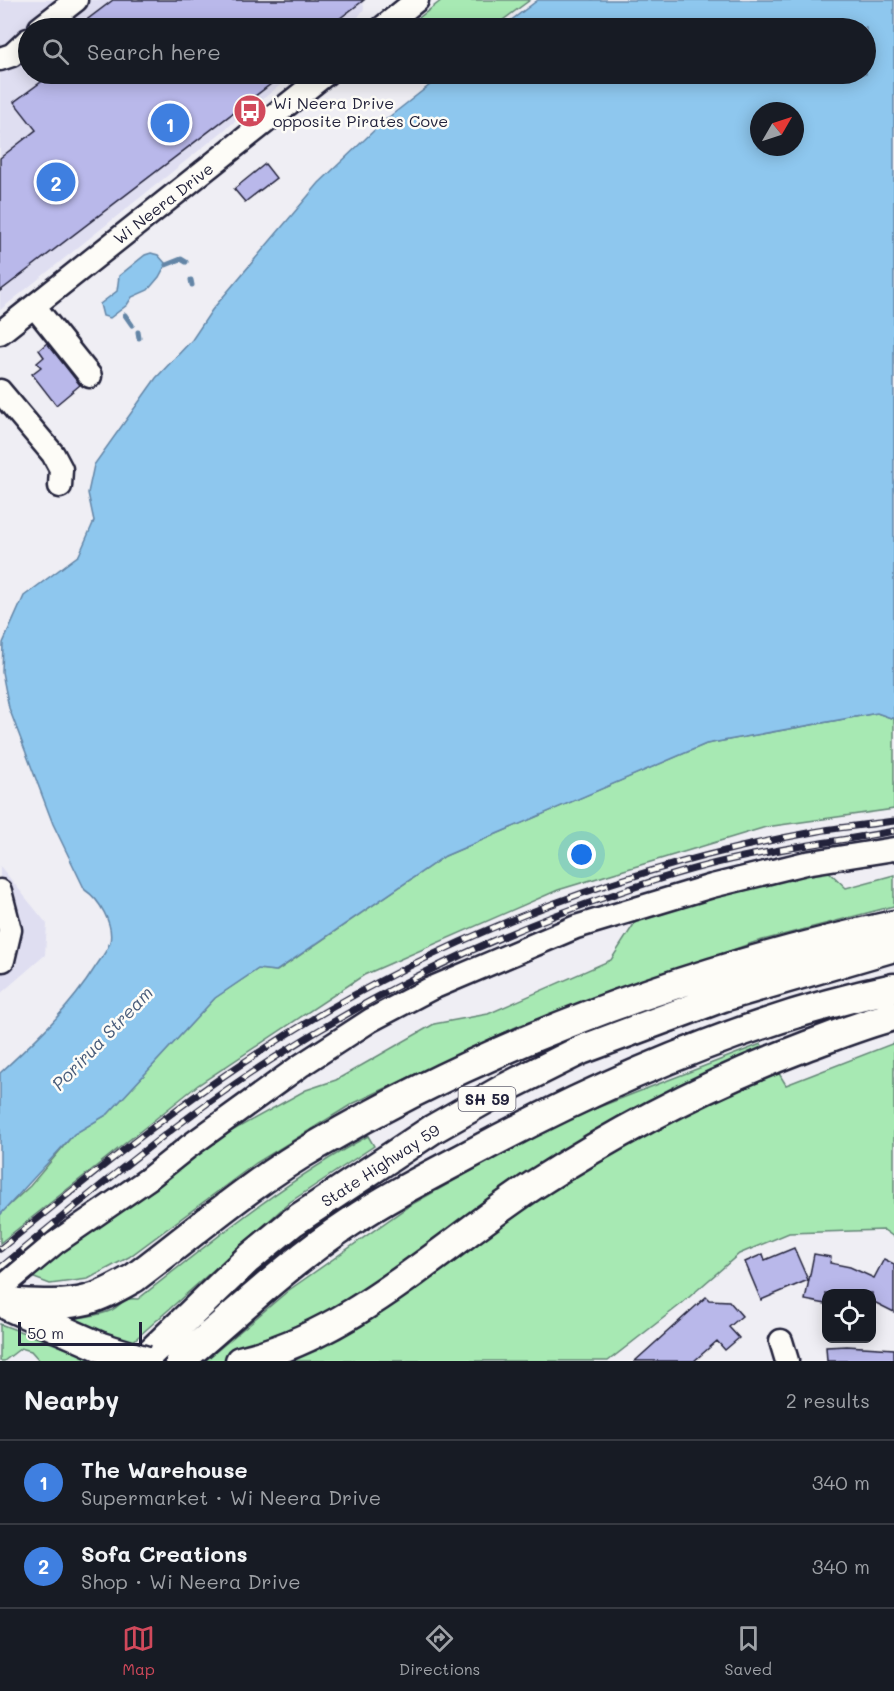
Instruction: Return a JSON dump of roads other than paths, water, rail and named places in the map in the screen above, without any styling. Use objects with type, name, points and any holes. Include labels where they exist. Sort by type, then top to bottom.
[{"type":"main road","points":[[0,1302],[56,1303],[88,1300],[116,1288],[134,1278],[252,1188],[315,1145],[406,1096],[591,1014],[750,960],[894,925]]},
{"type":"main road","name":"State Highway 59","points":[[142,1361],[247,1260],[292,1222],[434,1129],[507,1087],[581,1050],[723,997],[894,947]]},
{"type":"main road","name":"State Highway 59","points":[[180,1361],[263,1287],[347,1224],[386,1199],[539,1117],[634,1075],[751,1029],[863,995],[894,988]]},
{"type":"main road","points":[[252,1358],[344,1320],[534,1185],[621,1132],[748,1068],[871,1022],[894,1016]]},
{"type":"main road","points":[[0,1302],[101,1347],[147,1361]]},
{"type":"street","points":[[53,18],[76,0]]},
{"type":"street","points":[[391,18],[404,4]]},
{"type":"street","points":[[0,59],[18,49]]},
{"type":"street","name":"Wi Neera Drive","points":[[0,333],[313,84]]},
{"type":"street","points":[[34,306],[90,376]]},
{"type":"street","points":[[2,398],[53,454],[61,469],[60,486]]},
{"type":"street","points":[[0,1289],[55,1243],[148,1179],[188,1146],[300,1066],[371,1020],[430,989],[587,923],[712,886],[806,863],[894,849]]},
{"type":"street","points":[[0,891],[10,930],[3,960]]},
{"type":"water","name":"Porirua Stream","points":[[538,0],[894,0],[894,719],[877,713],[706,744],[445,856],[276,971],[258,969],[215,998],[108,1114],[74,1134],[0,1215],[0,1073],[64,1010],[106,951],[111,935],[108,920],[95,899],[85,890],[53,824],[9,708],[2,672],[3,643],[24,596],[79,555],[94,521],[88,493],[94,465],[156,378],[192,340],[212,310],[319,183],[384,121],[431,84],[876,84],[876,18],[514,18]]},
{"type":"water","points":[[151,253],[158,255],[166,264],[159,277],[148,290],[132,297],[127,305],[110,318],[103,316],[100,304],[117,291],[119,276],[145,255]]},
{"type":"waterway","points":[[166,265],[181,259],[186,262]]},
{"type":"waterway","points":[[191,280],[192,285]]},
{"type":"waterway","points":[[125,315],[132,325]]},
{"type":"waterway","points":[[138,332],[139,338]]},
{"type":"railway","points":[[0,1249],[153,1127],[249,1059],[314,1018],[380,981],[449,947],[592,890],[665,867],[739,847],[814,832],[894,821]]},
{"type":"railway","points":[[0,1268],[134,1159],[238,1082],[355,1009],[438,966],[524,928],[670,876],[749,856],[894,831]]},
{"type":"place","name":"Wi Neera Drive opposite Pirates Cove","points":[[250,111]]},
{"type":"place","name":"The Warehouse","points":[[170,123]]},
{"type":"place","name":"Sofa Creations","points":[[56,182]]}]
